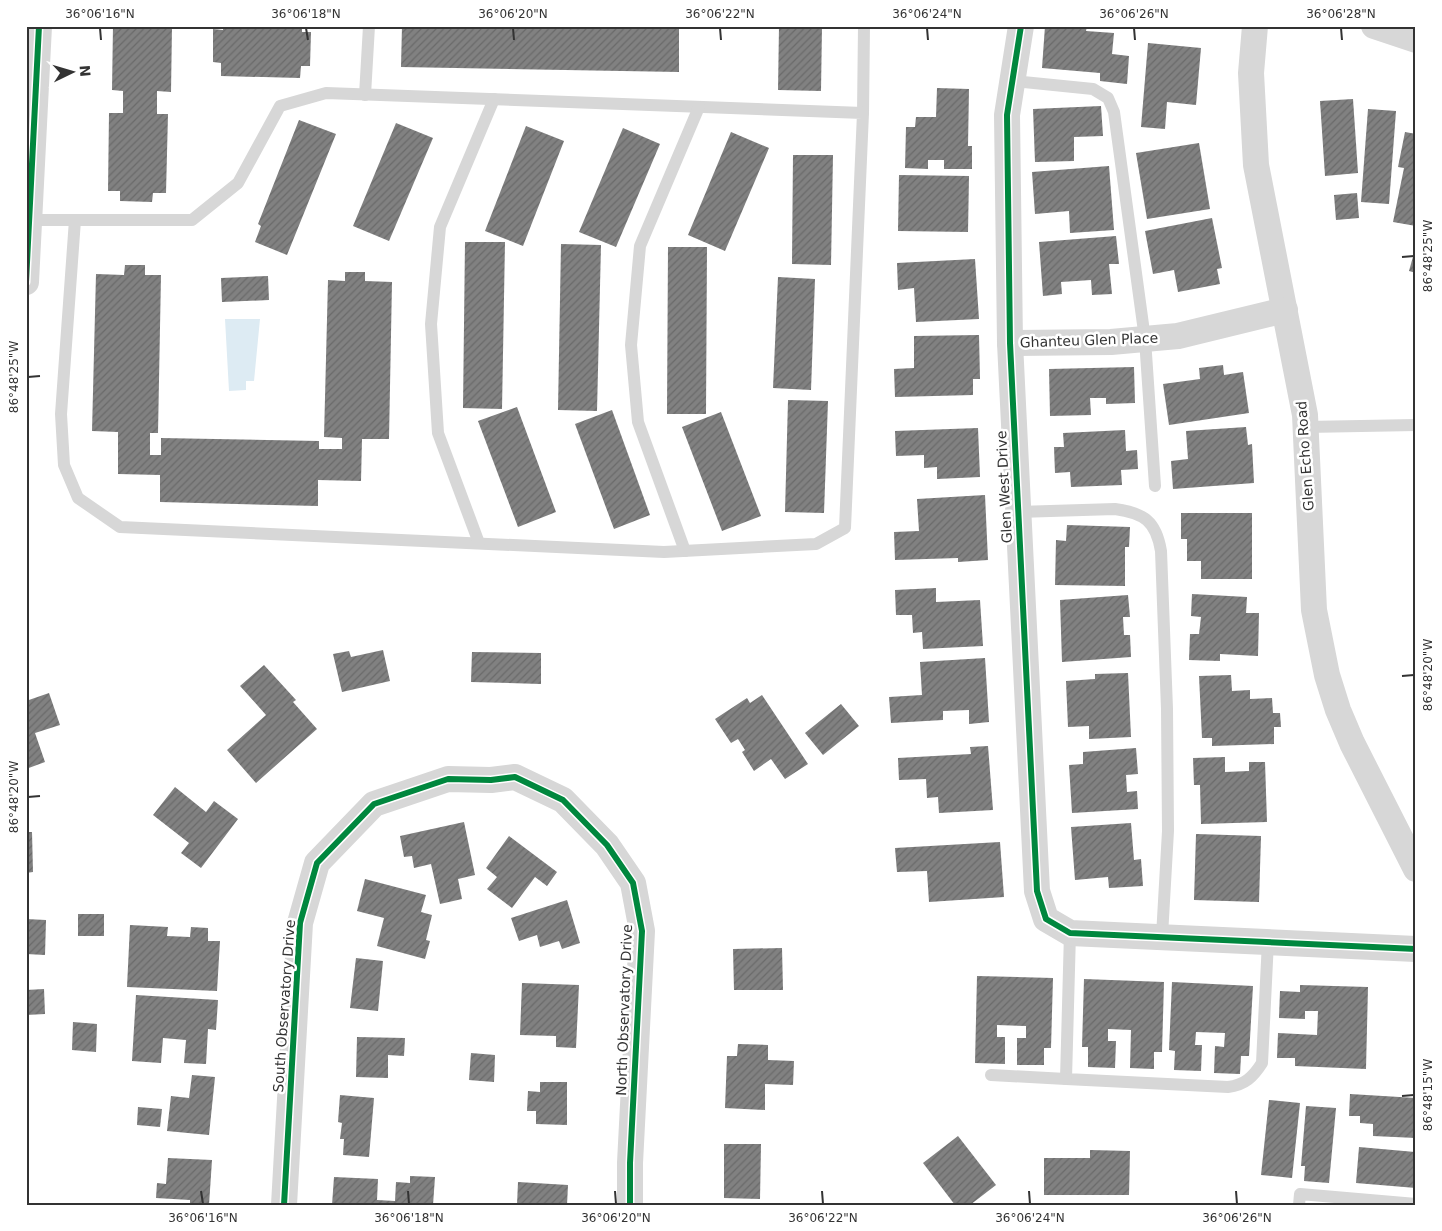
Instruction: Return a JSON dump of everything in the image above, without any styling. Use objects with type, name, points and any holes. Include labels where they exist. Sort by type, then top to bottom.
[{"type":"street","points":[[26,282],[31,220],[39,26]]},
{"type":"street","name":"Glen West Drive","points":[[1021,26],[1007,115],[1010,342],[1036,891],[1046,919],[1070,933]]},
{"type":"street","name":"Glen Echo Road","points":[[1255,26],[1250,73],[1256,165],[1306,427],[1314,610],[1327,675],[1338,710],[1352,744],[1416,869]]},
{"type":"street","points":[[1374,26],[1416,40]]},
{"type":"street","name":"Ghanteu Glen Place","points":[[1010,342],[1111,342],[1178,336],[1285,310]]},
{"type":"street","name":"North Observatory Drive","points":[[491,780],[515,777],[563,800],[607,845],[633,883],[642,931],[630,1163],[630,1205]]},
{"type":"street","name":"South Observatory Drive","points":[[284,1205],[300,923],[317,863],[374,804],[448,779],[491,780]]},
{"type":"street","points":[[1070,933],[1416,949]]},
{"type":"lane","points":[[365,95],[369,26]]},
{"type":"lane","points":[[75,220],[61,414],[64,465],[78,498],[120,527],[664,552],[816,544],[846,528],[863,113],[864,26]]},
{"type":"lane","points":[[1013,81],[1093,89],[1108,98],[1114,112],[1145,339],[1154,486]]},
{"type":"lane","points":[[31,220],[192,220],[238,183],[280,106],[326,93],[863,113]]},
{"type":"lane","points":[[479,543],[438,433],[431,324],[440,227],[494,99]]},
{"type":"lane","points":[[685,551],[638,422],[631,346],[640,246],[700,107]]},
{"type":"lane","points":[[1306,427],[1416,425]]},
{"type":"lane","points":[[1018,512],[1115,509],[1130,511],[1150,521],[1156,532],[1160,551],[1167,709],[1168,831],[1162,936]]},
{"type":"lane","points":[[1066,1079],[1070,933]]},
{"type":"lane","points":[[991,1075],[1228,1087],[1240,1086],[1254,1076],[1262,1063],[1268,941]]},
{"type":"lane","points":[[1299,1205],[1300,1194],[1416,1204]]},
{"type":"shaded area","points":[[225,319],[260,319],[254,381],[246,381],[246,390],[229,391]]},
{"type":"building","points":[[113,26],[172,26],[171,92],[157,91],[157,114],[168,114],[166,193],[153,193],[152,202],[120,201],[120,191],[108,191],[109,113],[123,113],[123,91],[112,90]]},
{"type":"building","points":[[223,26],[302,26],[302,32],[311,32],[310,66],[301,66],[300,78],[221,76],[221,63],[213,62],[213,29],[223,30]]},
{"type":"building","points":[[402,26],[679,29],[679,72],[401,67]]},
{"type":"building","points":[[779,26],[822,26],[821,91],[778,90]]},
{"type":"building","points":[[1045,26],[1087,26],[1086,31],[1114,33],[1112,54],[1129,56],[1127,84],[1100,81],[1100,73],[1042,68]]},
{"type":"building","points":[[1148,43],[1201,48],[1196,105],[1167,102],[1165,129],[1141,127]]},
{"type":"building","points":[[937,88],[969,89],[968,146],[972,146],[972,169],[944,169],[944,160],[928,160],[928,169],[905,168],[906,127],[915,127],[916,117],[936,117]]},
{"type":"building","points":[[1353,99],[1358,173],[1325,176],[1320,101]]},
{"type":"building","points":[[1101,106],[1103,136],[1074,137],[1074,161],[1035,162],[1033,109]]},
{"type":"building","points":[[1368,109],[1396,111],[1389,204],[1361,202]]},
{"type":"building","points":[[299,120],[336,134],[287,255],[255,242],[261,226],[258,224]]},
{"type":"building","points":[[396,123],[433,138],[389,241],[353,226]]},
{"type":"building","points":[[526,126],[564,141],[523,246],[485,231]]},
{"type":"building","points":[[623,128],[660,144],[616,247],[579,232]]},
{"type":"building","points":[[731,132],[769,148],[725,251],[688,235]]},
{"type":"building","points":[[1405,132],[1416,134],[1416,226],[1393,222],[1404,168],[1398,167]]},
{"type":"building","points":[[1199,143],[1210,209],[1147,219],[1136,153]]},
{"type":"building","points":[[793,155],[833,155],[831,265],[792,264]]},
{"type":"building","points":[[1109,166],[1114,230],[1070,233],[1069,211],[1035,214],[1032,172]]},
{"type":"building","points":[[899,175],[969,176],[968,232],[898,231]]},
{"type":"building","points":[[1357,193],[1359,218],[1336,220],[1334,195]]},
{"type":"building","points":[[1212,218],[1222,268],[1217,269],[1220,284],[1178,292],[1174,270],[1153,274],[1145,231]]},
{"type":"building","points":[[1116,236],[1119,264],[1109,264],[1112,294],[1092,295],[1091,280],[1061,282],[1062,294],[1043,296],[1039,242]]},
{"type":"building","points":[[465,242],[505,242],[502,409],[463,408]]},
{"type":"building","points":[[561,244],[601,245],[597,411],[558,410]]},
{"type":"building","points":[[1416,246],[1416,273],[1409,271]]},
{"type":"building","points":[[668,247],[707,247],[706,414],[667,414]]},
{"type":"building","points":[[975,259],[979,319],[916,322],[914,288],[898,290],[897,263]]},
{"type":"building","points":[[125,265],[145,265],[145,275],[161,275],[158,433],[150,433],[150,455],[161,455],[161,438],[319,441],[319,449],[342,449],[342,438],[324,437],[328,280],[345,281],[345,272],[365,272],[365,281],[392,282],[389,439],[362,439],[361,481],[318,480],[318,506],[160,502],[160,475],[118,474],[118,432],[92,431],[96,274],[124,275]]},
{"type":"building","points":[[268,276],[269,300],[222,302],[221,278]]},
{"type":"building","points":[[778,277],[815,279],[811,390],[773,388]]},
{"type":"building","points":[[979,335],[980,379],[973,379],[973,395],[895,397],[894,369],[914,368],[914,336]]},
{"type":"building","points":[[1223,365],[1224,375],[1243,372],[1249,413],[1169,425],[1163,384],[1200,379],[1199,368]]},
{"type":"building","points":[[1134,367],[1135,403],[1106,404],[1106,398],[1090,398],[1091,415],[1050,416],[1049,369]]},
{"type":"building","points":[[788,400],[828,401],[824,513],[785,512]]},
{"type":"building","points":[[517,407],[556,512],[518,527],[478,421]]},
{"type":"building","points":[[612,410],[650,515],[614,529],[575,424]]},
{"type":"building","points":[[721,412],[761,516],[722,531],[682,427]]},
{"type":"building","points":[[1246,427],[1248,445],[1252,444],[1254,483],[1173,489],[1171,461],[1188,459],[1186,431]]},
{"type":"building","points":[[978,428],[980,477],[937,479],[937,467],[924,468],[924,455],[896,456],[895,431]]},
{"type":"building","points":[[1125,430],[1126,451],[1137,450],[1138,469],[1121,470],[1122,485],[1071,487],[1070,472],[1055,473],[1054,447],[1064,447],[1063,433]]},
{"type":"building","points":[[985,495],[988,560],[958,562],[958,558],[895,560],[894,532],[919,531],[917,499]]},
{"type":"building","points":[[1181,513],[1252,513],[1252,579],[1201,579],[1201,561],[1187,561],[1187,539],[1181,539]]},
{"type":"building","points":[[1067,525],[1130,527],[1129,547],[1125,547],[1125,586],[1055,585],[1056,540],[1066,541]]},
{"type":"building","points":[[936,588],[936,602],[980,600],[983,646],[923,649],[922,632],[913,633],[912,615],[896,615],[895,590]]},
{"type":"building","points":[[1192,594],[1247,597],[1246,613],[1259,613],[1258,656],[1220,654],[1220,661],[1189,660],[1190,634],[1199,634],[1201,617],[1191,616]]},
{"type":"building","points":[[1128,595],[1130,617],[1123,617],[1124,635],[1130,635],[1131,657],[1062,662],[1060,600]]},
{"type":"building","points":[[383,650],[390,681],[342,692],[333,654],[349,651],[351,657]]},
{"type":"building","points":[[472,652],[541,653],[541,684],[471,682]]},
{"type":"building","points":[[985,658],[989,722],[969,724],[969,710],[943,711],[943,720],[891,723],[889,697],[922,695],[920,662]]},
{"type":"building","points":[[264,665],[296,700],[293,702],[317,729],[256,783],[227,750],[266,715],[240,686]]},
{"type":"building","points":[[1128,673],[1131,737],[1089,739],[1089,726],[1068,727],[1066,681],[1095,679],[1095,674]]},
{"type":"building","points":[[1231,675],[1232,691],[1250,690],[1250,699],[1272,698],[1273,713],[1280,713],[1281,727],[1274,727],[1274,744],[1212,746],[1212,738],[1202,738],[1199,676]]},
{"type":"building","points":[[49,693],[60,725],[35,733],[45,762],[26,769],[26,701]]},
{"type":"building","points":[[762,695],[808,764],[785,779],[771,759],[754,771],[742,752],[745,750],[738,739],[731,743],[715,719],[747,698],[750,703]]},
{"type":"building","points":[[841,704],[859,726],[823,755],[805,733]]},
{"type":"building","points":[[988,746],[993,810],[939,813],[938,797],[927,798],[926,779],[899,780],[898,758],[971,754],[970,747]]},
{"type":"building","points":[[1136,748],[1138,774],[1126,775],[1127,792],[1137,791],[1138,809],[1072,813],[1069,765],[1083,764],[1083,752]]},
{"type":"building","points":[[1225,757],[1225,772],[1249,771],[1249,762],[1265,762],[1267,822],[1201,824],[1200,785],[1194,785],[1193,758]]},
{"type":"building","points":[[175,787],[206,812],[214,801],[238,819],[201,868],[181,853],[189,843],[153,815]]},
{"type":"building","points":[[464,822],[475,875],[458,879],[462,899],[440,904],[431,864],[414,868],[412,856],[404,857],[400,836]]},
{"type":"building","points":[[1131,823],[1134,860],[1141,859],[1143,886],[1109,888],[1108,877],[1075,880],[1071,827]]},
{"type":"building","points":[[26,832],[32,832],[33,872],[26,873]]},
{"type":"building","points":[[1196,834],[1261,836],[1259,902],[1194,900]]},
{"type":"building","points":[[509,836],[557,872],[547,886],[535,877],[512,908],[487,889],[497,877],[486,868]]},
{"type":"building","points":[[1000,842],[1004,897],[929,902],[927,871],[897,872],[895,848]]},
{"type":"building","points":[[365,879],[426,895],[421,912],[432,915],[426,940],[430,941],[425,959],[377,946],[384,918],[357,911]]},
{"type":"building","points":[[567,900],[580,943],[562,949],[559,941],[540,947],[537,935],[519,941],[511,918]]},
{"type":"building","points":[[78,914],[104,914],[104,936],[78,936]]},
{"type":"building","points":[[26,919],[46,920],[45,955],[26,954]]},
{"type":"building","points":[[130,925],[168,927],[167,936],[190,937],[191,927],[208,928],[208,941],[220,941],[217,991],[127,987]]},
{"type":"building","points":[[782,948],[783,990],[734,990],[733,949]]},
{"type":"building","points":[[356,958],[383,961],[378,1011],[350,1008]]},
{"type":"building","points":[[977,976],[1053,978],[1051,1048],[1044,1048],[1044,1065],[1017,1065],[1017,1038],[1026,1038],[1026,1026],[997,1025],[997,1037],[1005,1037],[1005,1064],[975,1063]]},
{"type":"building","points":[[1084,979],[1164,982],[1162,1052],[1154,1052],[1154,1069],[1130,1068],[1131,1030],[1108,1029],[1108,1041],[1116,1041],[1115,1068],[1088,1067],[1088,1047],[1082,1047]]},
{"type":"building","points":[[1172,982],[1253,986],[1249,1056],[1241,1056],[1240,1074],[1214,1073],[1215,1046],[1224,1047],[1225,1033],[1196,1032],[1195,1045],[1202,1045],[1201,1071],[1174,1070],[1175,1051],[1169,1050]]},
{"type":"building","points":[[522,983],[579,985],[576,1048],[556,1047],[556,1036],[520,1035]]},
{"type":"building","points":[[1300,985],[1368,987],[1366,1069],[1295,1066],[1295,1058],[1277,1058],[1278,1033],[1317,1035],[1318,1011],[1305,1011],[1305,1019],[1279,1018],[1280,991],[1300,992]]},
{"type":"building","points":[[44,989],[45,1014],[26,1015],[26,990]]},
{"type":"building","points":[[136,995],[218,1000],[216,1030],[208,1029],[206,1064],[184,1063],[186,1040],[163,1038],[161,1063],[132,1061]]},
{"type":"building","points":[[73,1022],[97,1024],[96,1052],[72,1050]]},
{"type":"building","points":[[357,1037],[405,1038],[404,1056],[388,1055],[388,1078],[356,1077]]},
{"type":"building","points":[[738,1044],[768,1045],[768,1060],[794,1061],[793,1085],[765,1084],[765,1110],[725,1108],[727,1056],[737,1056]]},
{"type":"building","points":[[471,1053],[495,1055],[494,1082],[469,1080]]},
{"type":"building","points":[[192,1075],[215,1077],[209,1135],[167,1131],[171,1096],[189,1098]]},
{"type":"building","points":[[540,1082],[567,1082],[567,1125],[536,1124],[536,1111],[527,1111],[528,1091],[540,1092]]},
{"type":"building","points":[[1350,1094],[1416,1098],[1416,1138],[1373,1136],[1373,1124],[1360,1123],[1360,1116],[1349,1116]]},
{"type":"building","points":[[340,1095],[374,1098],[369,1157],[343,1155],[344,1139],[340,1139],[342,1123],[338,1122]]},
{"type":"building","points":[[1269,1100],[1300,1103],[1292,1178],[1261,1175]]},
{"type":"building","points":[[1306,1106],[1336,1108],[1329,1183],[1304,1181],[1305,1166],[1301,1166]]},
{"type":"building","points":[[138,1107],[162,1109],[160,1127],[137,1125]]},
{"type":"building","points":[[958,1136],[996,1185],[970,1205],[955,1205],[923,1163]]},
{"type":"building","points":[[724,1144],[761,1144],[760,1199],[724,1198]]},
{"type":"building","points":[[1359,1147],[1415,1152],[1413,1166],[1416,1167],[1416,1188],[1356,1183]]},
{"type":"building","points":[[1090,1150],[1130,1151],[1129,1195],[1044,1195],[1044,1158],[1090,1158]]},
{"type":"building","points":[[168,1158],[212,1160],[209,1205],[190,1205],[190,1200],[156,1198],[157,1183],[166,1184]]},
{"type":"building","points":[[410,1176],[435,1177],[433,1205],[332,1205],[334,1177],[378,1179],[377,1200],[395,1201],[396,1182],[410,1183]]},
{"type":"building","points":[[518,1182],[568,1185],[567,1205],[517,1205]]},
{"type":"cycle path","points":[[26,282],[39,26]]},
{"type":"cycle path","points":[[1021,26],[1007,115],[1010,343],[1037,891],[1046,919],[1070,933],[1416,949]]},
{"type":"cycle path","points":[[284,1205],[300,923],[317,863],[374,804],[448,779],[491,780],[515,777],[563,800],[607,845],[633,883],[642,931],[630,1163],[630,1205]]}]
